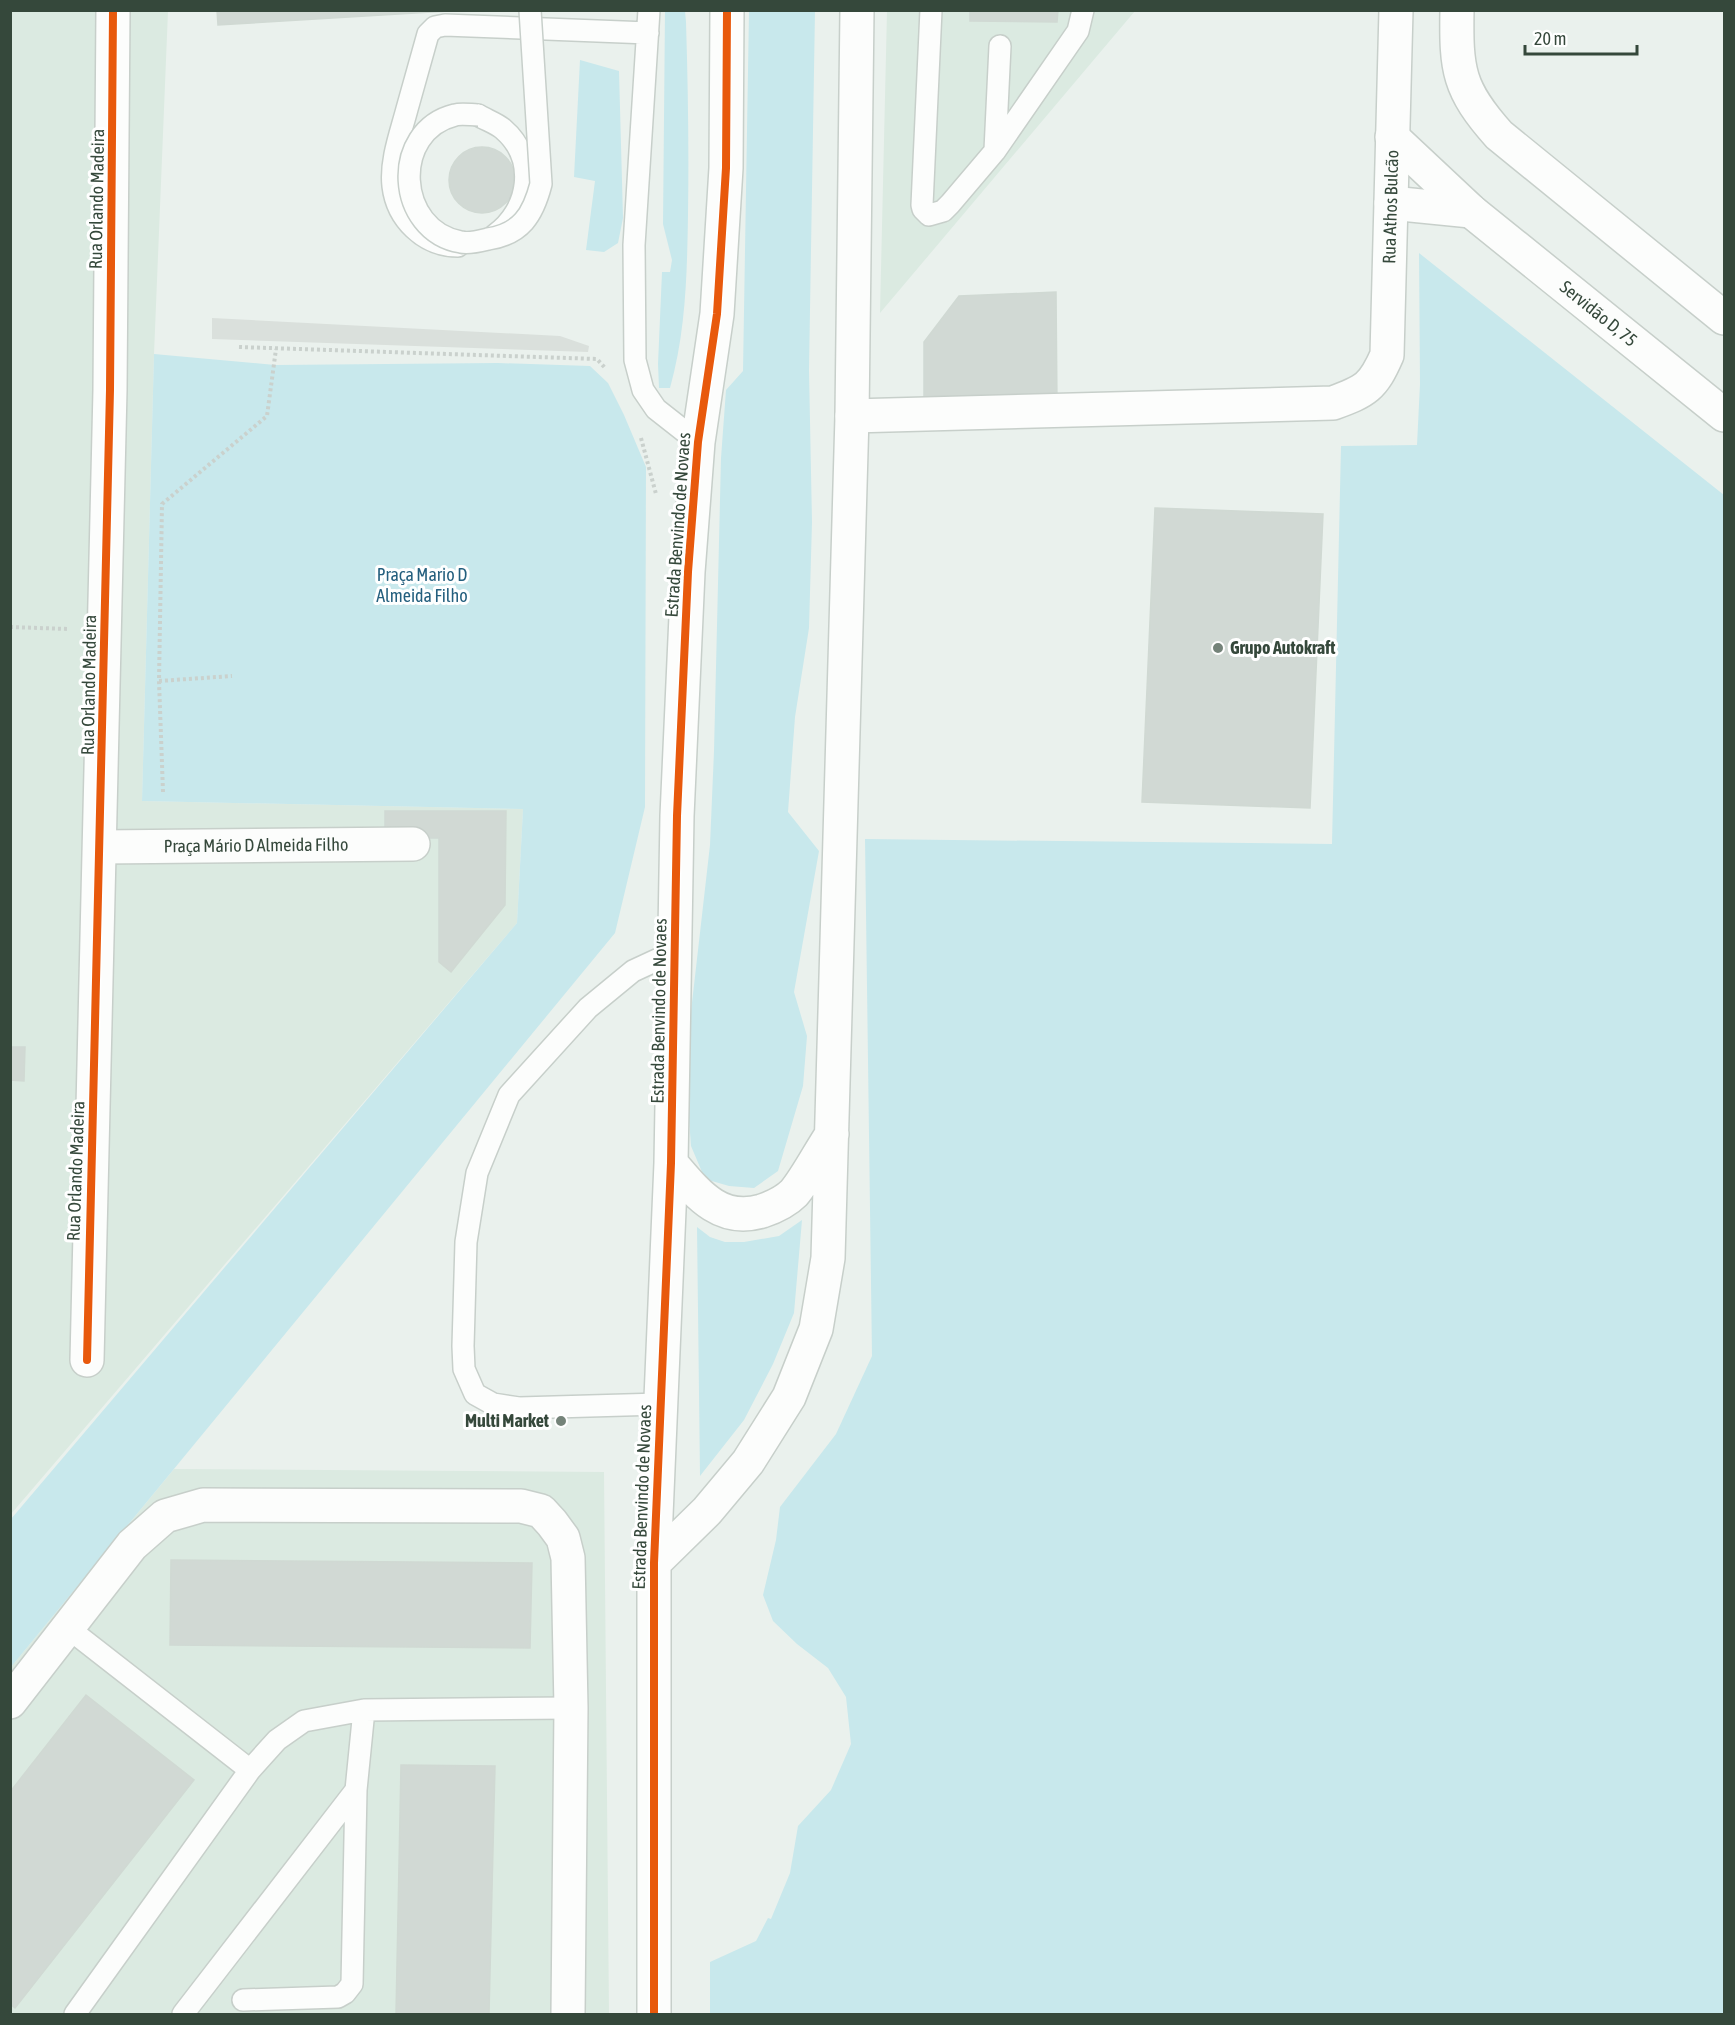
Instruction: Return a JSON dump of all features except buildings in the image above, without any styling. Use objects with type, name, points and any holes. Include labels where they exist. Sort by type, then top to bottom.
[{"type":"street","name":"Rua Orlando Madeira","points":[[87,1360],[110,390],[113,10]]},
{"type":"street","name":"Estrada Benvindo de Novaes","points":[[654,2014],[654,1563],[671,1163],[677,816],[688,572],[698,442],[718,303],[726,168],[727,10]]},
{"type":"street","name":"Estrada Benvindo de Novaes","points":[[654,1563],[707,1511],[748,1462],[789,1397],[816,1329],[828,1258],[852,416],[857,10]]},
{"type":"street","name":"Rua Athos Bulcão","points":[[852,416],[1333,403],[1360,393],[1377,378],[1387,355],[1396,10]]},
{"type":"street","points":[[1457,10],[1456,56],[1464,87],[1480,113],[1498,135],[1725,318]]},
{"type":"street","name":"Servidão D, 75","points":[[1392,137],[1472,211],[1725,415]]},
{"type":"street","points":[[1391,203],[1472,211]]},
{"type":"street","name":"Praça Mário D Almeida Filho","points":[[100,847],[413,844]]},
{"type":"street","points":[[671,1163],[699,1196],[723,1211],[749,1215],[776,1206],[794,1192],[832,1134]]},
{"type":"street","points":[[10,1702],[132,1545],[165,1516],[202,1505],[521,1506],[541,1511],[563,1538],[568,1558],[571,1708],[568,2014]]},
{"type":"lane","points":[[530,10],[541,184],[535,205],[522,223],[505,237],[490,239],[462,243],[441,236],[424,222],[412,203],[408,182],[410,160],[419,140],[434,124],[456,114],[478,116],[502,128],[517,144],[525,165],[526,187],[520,208],[508,226],[490,239],[469,246],[447,246],[426,238],[409,224],[398,206],[393,184],[399,138],[428,34],[435,27],[445,25],[648,33]]},
{"type":"lane","points":[[649,10],[634,245],[635,360],[643,390],[656,409],[698,442]]},
{"type":"lane","points":[[931,10],[922,205],[929,215],[943,211],[995,151],[1078,31],[1083,10]]},
{"type":"lane","points":[[995,151],[1000,46]]},
{"type":"lane","points":[[660,1404],[519,1408],[493,1404],[475,1394],[464,1369],[466,1242],[477,1173],[509,1095],[588,1008],[633,971],[674,952]]},
{"type":"lane","points":[[68,1628],[250,1770]]},
{"type":"lane","points":[[75,2014],[250,1770],[277,1740],[304,1721],[364,1710],[571,1708]]},
{"type":"lane","points":[[243,2000],[338,1997],[345,1993],[352,1984],[356,1790],[364,1710]]},
{"type":"lane","points":[[183,2014],[356,1790]]},
{"type":"path","points":[[239,347],[597,359],[611,375]]},
{"type":"path","points":[[163,792],[159,681],[162,504],[267,416],[276,349]]},
{"type":"path","points":[[639,431],[656,493],[657,505]]},
{"type":"path","points":[[10,627],[105,630]]},
{"type":"path","points":[[159,681],[232,676]]},
{"type":"shaded area","points":[[11,11],[168,11],[154,354],[142,801],[523,809],[517,923],[11,1514]]},
{"type":"shaded area","points":[[887,11],[1135,11],[880,313]]},
{"type":"shaded area","points":[[212,318],[560,336],[589,346],[588,352],[212,339]]},
{"type":"shaded area","points":[[174,1469],[604,1472],[609,2014],[11,2014],[11,1667]]},
{"type":"green space","points":[[665,11],[685,11],[688,215],[686,281],[679,345],[670,388],[659,388],[662,272],[670,272],[672,260],[663,224]]},
{"type":"green space","points":[[749,11],[815,11],[809,370],[812,522],[809,628],[795,717],[788,812],[819,851],[794,992],[807,1036],[803,1086],[778,1171],[754,1188],[729,1186],[705,1179],[691,1146],[685,1064],[710,845],[721,458],[726,390],[743,371]]},
{"type":"green space","points":[[580,60],[619,71],[623,218],[618,243],[604,252],[586,250],[595,181],[574,177]]},
{"type":"green space","points":[[1419,253],[1724,495],[1724,2014],[710,2014],[710,1962],[756,1941],[768,1918],[771,1919],[790,1873],[798,1826],[831,1790],[851,1744],[846,1697],[828,1668],[797,1644],[773,1621],[763,1595],[776,1540],[780,1507],[836,1434],[872,1356],[865,839],[1332,844],[1341,446],[1417,445],[1420,384]]},
{"type":"green space","name":"Praça Mario D Almeida Filho","points":[[154,354],[275,365],[498,363],[590,366],[608,383],[646,467],[645,807],[615,933],[11,1667],[11,1519],[517,923],[523,809],[142,801]]},
{"type":"green space","points":[[802,1220],[794,1313],[773,1364],[744,1420],[700,1476],[697,1227],[710,1237],[725,1242],[744,1242],[779,1236]]},
{"type":"cycle path","points":[[87,1360],[110,390],[113,10]]},
{"type":"cycle path","points":[[654,2014],[654,1563],[671,1163],[677,816],[688,572],[698,442],[717,314],[726,168],[727,10]]},
{"type":"place","name":"Grupo Autokraft","points":[[1218,648]]},
{"type":"place","name":"Multi Market","points":[[561,1421]]}]
